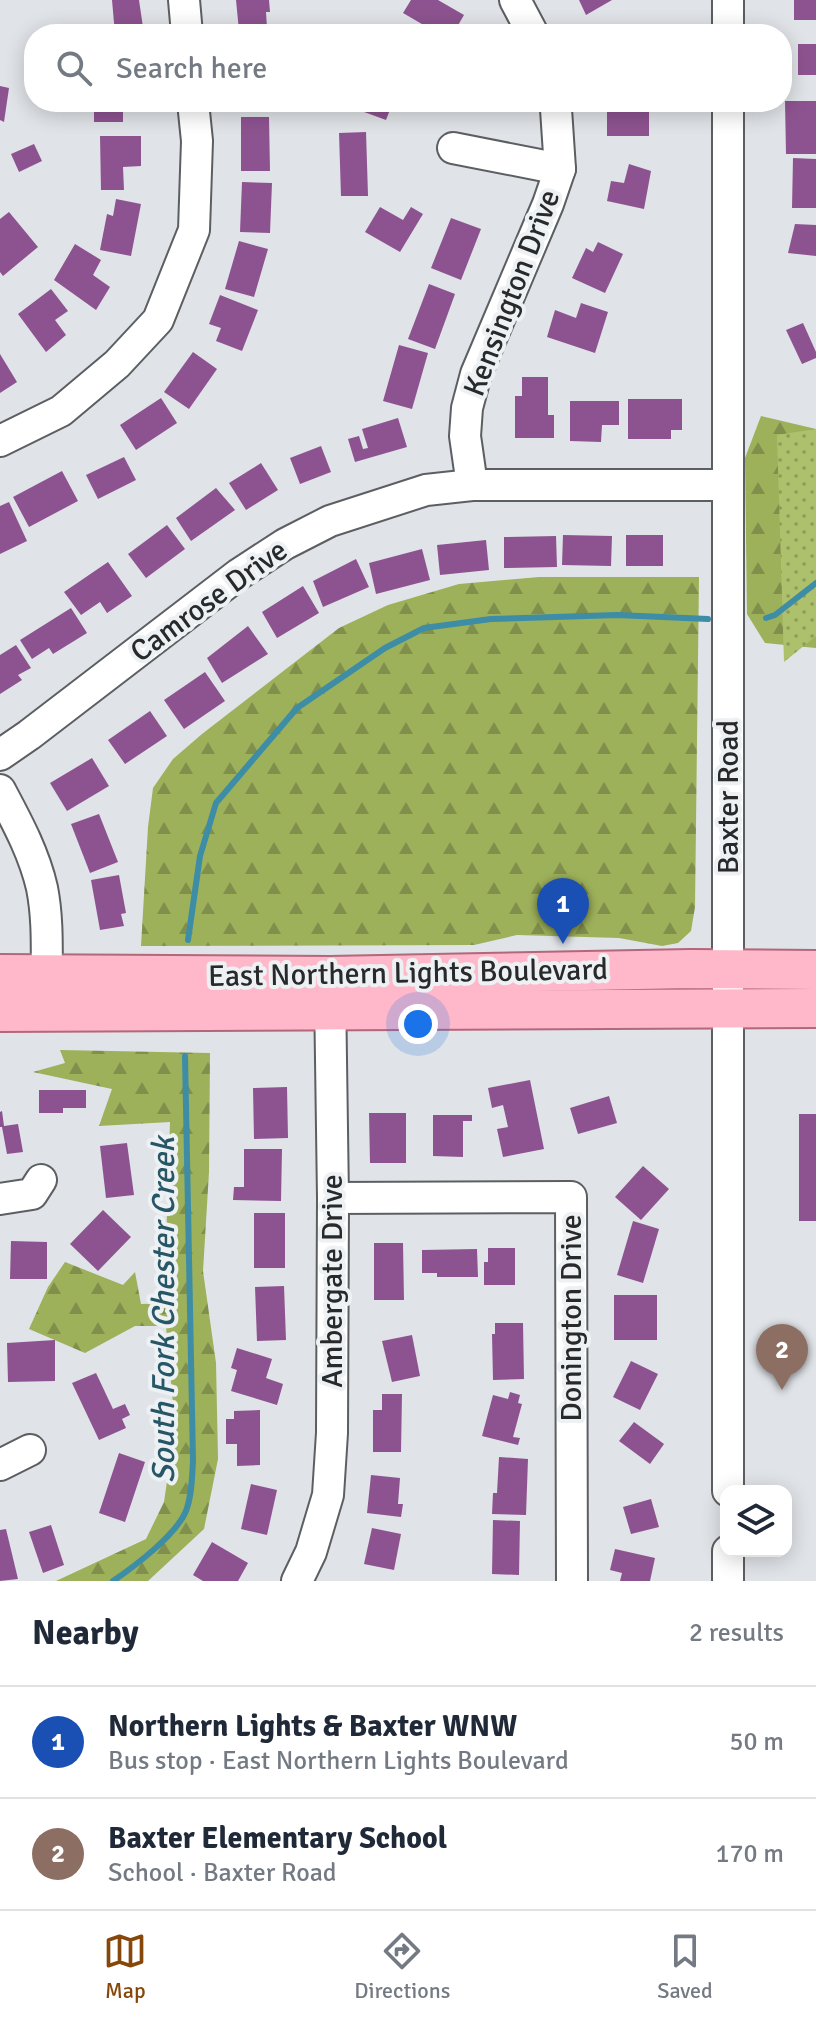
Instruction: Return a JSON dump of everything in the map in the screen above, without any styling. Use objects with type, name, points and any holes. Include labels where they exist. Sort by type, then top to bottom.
[{"type":"main road","name":"East Northern Lights Boulevard","points":[[0,1012],[47,1012],[728,970],[816,970]]},
{"type":"main road","name":"East Northern Lights Boulevard","points":[[0,974],[46,974],[331,993],[728,1009],[816,1008]]},
{"type":"street","points":[[184,0],[186,24]]},
{"type":"street","points":[[515,0],[528,24]]},
{"type":"street","points":[[728,0],[728,24]]},
{"type":"street","points":[[0,441],[61,411],[117,364],[158,320],[194,230],[197,141],[194,112]]},
{"type":"street","name":"Kensington Drive","points":[[472,485],[465,436],[467,408],[476,374],[560,169],[556,112]]},
{"type":"street","name":"Baxter Road","points":[[728,112],[728,1485]]},
{"type":"street","points":[[453,148],[560,169]]},
{"type":"street","name":"Camrose Drive","points":[[0,755],[239,574],[285,544],[330,521],[426,490],[472,485],[728,485]]},
{"type":"street","points":[[0,790],[31,854],[42,889],[47,931],[47,1012]]},
{"type":"street","name":"Ambergate Drive","points":[[297,1581],[311,1552],[328,1495],[332,1433],[331,993]]},
{"type":"street","points":[[0,1199],[32,1194],[41,1180]]},
{"type":"street","name":"Donington Drive","points":[[333,1198],[571,1197],[572,1581]]},
{"type":"street","points":[[0,1465],[30,1450]]},
{"type":"street","points":[[728,1557],[728,1581]]},
{"type":"green space","points":[[761,416],[816,429],[816,648],[765,643],[747,614],[745,458]]},
{"type":"green space","points":[[816,429],[816,636],[784,662],[777,435]]},
{"type":"green space","points":[[539,577],[699,577],[695,907],[691,931],[678,943],[662,946],[619,938],[517,935],[474,945],[141,946],[153,788],[173,759],[339,628],[388,605],[459,584]]},
{"type":"green space","points":[[60,1050],[210,1053],[209,1172],[203,1271],[216,1363],[218,1459],[204,1529],[148,1581],[56,1581],[146,1539],[164,1502],[175,1426],[166,1326],[135,1326],[85,1353],[29,1329],[48,1287],[65,1262],[123,1285],[135,1272],[141,1304],[172,1303],[166,1245],[170,1122],[99,1126],[112,1089],[33,1072],[65,1063]]},
{"type":"building","points":[[112,0],[139,0],[143,24],[114,24]]},
{"type":"building","points":[[236,0],[269,0],[267,24],[238,24]]},
{"type":"building","points":[[411,0],[438,0],[464,15],[459,24],[422,24],[403,13]]},
{"type":"building","points":[[579,0],[612,0],[586,15]]},
{"type":"building","points":[[794,0],[816,0],[816,20],[794,20]]},
{"type":"building","points":[[798,44],[816,44],[816,75],[798,75]]},
{"type":"building","points":[[0,86],[9,88],[4,122],[0,120]]},
{"type":"building","points":[[792,101],[816,101],[816,154],[786,154],[785,112],[792,112]]},
{"type":"building","points":[[94,112],[123,112],[123,122],[94,122]]},
{"type":"building","points":[[364,112],[389,112],[386,120]]},
{"type":"building","points":[[607,112],[649,112],[649,136],[607,136]]},
{"type":"building","points":[[241,117],[269,117],[270,171],[241,171]]},
{"type":"building","points":[[366,132],[368,196],[341,196],[339,133]]},
{"type":"building","points":[[100,136],[141,136],[141,166],[123,167],[124,190],[101,190]]},
{"type":"building","points":[[34,144],[42,161],[19,172],[11,154]]},
{"type":"building","points":[[793,158],[816,159],[816,208],[792,208]]},
{"type":"building","points":[[629,164],[651,171],[644,209],[607,201],[611,181],[624,183]]},
{"type":"building","points":[[242,182],[272,183],[270,233],[240,232]]},
{"type":"building","points":[[116,199],[141,204],[131,256],[100,250],[107,214],[113,216]]},
{"type":"building","points":[[380,207],[403,220],[411,207],[423,214],[400,252],[365,232]]},
{"type":"building","points":[[9,212],[38,247],[3,276],[0,272],[0,219]]},
{"type":"building","points":[[451,218],[481,229],[461,280],[431,268]]},
{"type":"building","points":[[795,224],[816,225],[816,256],[788,253]]},
{"type":"building","points":[[239,241],[268,249],[254,297],[225,289]]},
{"type":"building","points":[[598,242],[623,254],[605,293],[572,278],[586,248],[593,252]]},
{"type":"building","points":[[75,244],[101,260],[93,275],[110,287],[96,310],[54,280]]},
{"type":"building","points":[[429,284],[455,294],[435,349],[408,339]]},
{"type":"building","points":[[51,289],[68,311],[55,320],[66,335],[46,352],[18,314]]},
{"type":"building","points":[[220,295],[258,310],[242,351],[216,341],[221,328],[209,324]]},
{"type":"building","points":[[581,303],[608,312],[595,353],[547,337],[555,310],[576,318]]},
{"type":"building","points":[[803,323],[816,358],[802,364],[786,330]]},
{"type":"building","points":[[399,345],[428,353],[412,409],[383,401]]},
{"type":"building","points":[[193,352],[217,369],[189,409],[164,392]]},
{"type":"building","points":[[0,354],[17,382],[0,393]]},
{"type":"building","points":[[522,377],[548,377],[548,415],[554,415],[554,438],[515,438],[515,396],[522,396]]},
{"type":"building","points":[[161,398],[177,423],[136,450],[120,425]]},
{"type":"building","points":[[628,399],[682,399],[682,430],[671,430],[671,439],[628,439]]},
{"type":"building","points":[[570,401],[619,401],[619,425],[602,425],[601,442],[570,441]]},
{"type":"building","points":[[398,418],[407,447],[355,462],[348,439],[359,436],[363,449],[368,448],[362,429]]},
{"type":"building","points":[[321,446],[331,472],[300,484],[290,458]]},
{"type":"building","points":[[124,457],[136,480],[98,499],[86,475]]},
{"type":"building","points":[[261,463],[278,490],[246,510],[229,483]]},
{"type":"building","points":[[62,471],[78,501],[29,527],[13,497]]},
{"type":"building","points":[[216,488],[235,510],[191,541],[176,518]]},
{"type":"building","points":[[9,502],[27,541],[0,554],[0,506]]},
{"type":"building","points":[[167,525],[185,549],[146,578],[128,554]]},
{"type":"building","points":[[563,535],[612,536],[611,566],[562,565]]},
{"type":"building","points":[[626,535],[663,535],[663,566],[626,566]]},
{"type":"building","points":[[556,536],[557,567],[504,568],[504,537]]},
{"type":"building","points":[[486,540],[489,570],[440,575],[437,545]]},
{"type":"building","points":[[422,549],[430,580],[376,594],[369,563]]},
{"type":"building","points":[[356,559],[369,587],[323,607],[313,581]]},
{"type":"building","points":[[108,562],[132,596],[107,613],[100,602],[81,615],[64,592]]},
{"type":"building","points":[[303,586],[319,613],[277,638],[262,612]]},
{"type":"building","points":[[71,608],[87,633],[53,654],[49,648],[32,659],[20,640]]},
{"type":"building","points":[[248,626],[268,654],[222,683],[207,658]]},
{"type":"building","points":[[16,645],[31,668],[18,675],[22,680],[0,694],[0,655]]},
{"type":"building","points":[[205,672],[225,701],[184,729],[164,700]]},
{"type":"building","points":[[150,711],[167,736],[125,764],[108,740]]},
{"type":"building","points":[[92,758],[109,786],[67,811],[50,783]]},
{"type":"building","points":[[99,814],[118,862],[90,873],[71,824]]},
{"type":"building","points":[[119,875],[126,913],[121,914],[124,926],[100,930],[91,880]]},
{"type":"building","points":[[530,1080],[544,1149],[503,1157],[497,1129],[508,1127],[503,1105],[492,1108],[488,1088]]},
{"type":"building","points":[[287,1087],[288,1138],[254,1139],[253,1088]]},
{"type":"building","points":[[39,1090],[86,1090],[86,1108],[63,1108],[63,1113],[39,1113]]},
{"type":"building","points":[[609,1096],[617,1123],[578,1134],[570,1108]]},
{"type":"building","points":[[2,1111],[4,1126],[18,1124],[23,1152],[7,1154],[0,1127]]},
{"type":"building","points":[[369,1113],[406,1113],[406,1163],[370,1163]]},
{"type":"building","points":[[799,1114],[816,1114],[816,1221],[799,1221]]},
{"type":"building","points":[[433,1115],[472,1115],[472,1121],[463,1121],[463,1157],[433,1156]]},
{"type":"building","points":[[127,1143],[134,1195],[106,1198],[100,1146]]},
{"type":"building","points":[[244,1149],[282,1149],[281,1201],[233,1200],[234,1187],[244,1187]]},
{"type":"building","points":[[643,1166],[669,1189],[641,1220],[615,1197]]},
{"type":"building","points":[[103,1210],[131,1237],[98,1271],[70,1244]]},
{"type":"building","points":[[254,1213],[285,1213],[285,1268],[254,1268]]},
{"type":"building","points":[[633,1221],[659,1229],[643,1283],[617,1275]]},
{"type":"building","points":[[11,1241],[47,1242],[47,1279],[10,1279]]},
{"type":"building","points":[[374,1243],[403,1243],[404,1300],[374,1300]]},
{"type":"building","points":[[488,1248],[515,1248],[515,1285],[484,1285],[484,1262],[488,1262]]},
{"type":"building","points":[[477,1249],[478,1277],[437,1277],[437,1273],[422,1273],[422,1250]]},
{"type":"building","points":[[284,1286],[286,1340],[257,1341],[255,1287]]},
{"type":"building","points":[[614,1295],[657,1295],[657,1340],[614,1340]]},
{"type":"building","points":[[495,1323],[523,1323],[524,1379],[493,1380],[492,1334],[495,1334]]},
{"type":"building","points":[[412,1335],[420,1376],[392,1382],[382,1341]]},
{"type":"building","points":[[55,1340],[55,1381],[8,1382],[7,1343]]},
{"type":"building","points":[[237,1348],[272,1359],[266,1378],[283,1384],[277,1405],[231,1391],[237,1370],[231,1368]]},
{"type":"building","points":[[631,1361],[658,1374],[640,1410],[613,1397]]},
{"type":"building","points":[[96,1373],[113,1409],[125,1404],[130,1415],[122,1419],[126,1428],[99,1440],[72,1383]]},
{"type":"building","points":[[510,1392],[520,1395],[518,1403],[522,1404],[513,1437],[520,1438],[518,1445],[482,1436],[493,1395],[508,1399]]},
{"type":"building","points":[[382,1394],[402,1394],[401,1452],[373,1452],[373,1410],[382,1410]]},
{"type":"building","points":[[260,1410],[260,1465],[237,1466],[237,1444],[226,1444],[226,1419],[234,1419],[234,1411]]},
{"type":"building","points":[[634,1422],[664,1444],[650,1464],[619,1441]]},
{"type":"building","points":[[119,1453],[145,1462],[125,1522],[99,1513]]},
{"type":"building","points":[[499,1457],[528,1459],[526,1515],[492,1514],[493,1493],[497,1493]]},
{"type":"building","points":[[371,1475],[400,1478],[398,1504],[403,1504],[401,1517],[367,1513]]},
{"type":"building","points":[[251,1484],[277,1490],[267,1535],[241,1529]]},
{"type":"building","points":[[651,1499],[659,1527],[631,1534],[623,1507]]},
{"type":"building","points":[[493,1520],[520,1521],[519,1575],[492,1574]]},
{"type":"building","points":[[51,1525],[64,1565],[43,1573],[29,1532]]},
{"type":"building","points":[[372,1528],[401,1534],[394,1570],[364,1564]]},
{"type":"building","points":[[6,1529],[18,1579],[0,1581],[0,1530]]},
{"type":"building","points":[[212,1542],[248,1563],[238,1581],[203,1581],[193,1575]]},
{"type":"building","points":[[615,1549],[655,1558],[650,1581],[620,1581],[622,1573],[610,1570]]},
{"type":"waterway","name":"South Fork Chester Creek","points":[[766,618],[775,615],[816,583]]},
{"type":"waterway","name":"South Fork Chester Creek","points":[[188,940],[200,856],[216,803],[297,708],[385,648],[424,628],[491,619],[617,615],[708,619]]},
{"type":"waterway","name":"South Fork Chester Creek","points":[[113,1581],[143,1559],[173,1530],[186,1511],[191,1492],[193,1461],[185,1056]]},
{"type":"place","name":"Northern Lights & Baxter WNW","points":[[563,944]]},
{"type":"place","name":"Baxter Elementary School","points":[[782,1390]]}]
